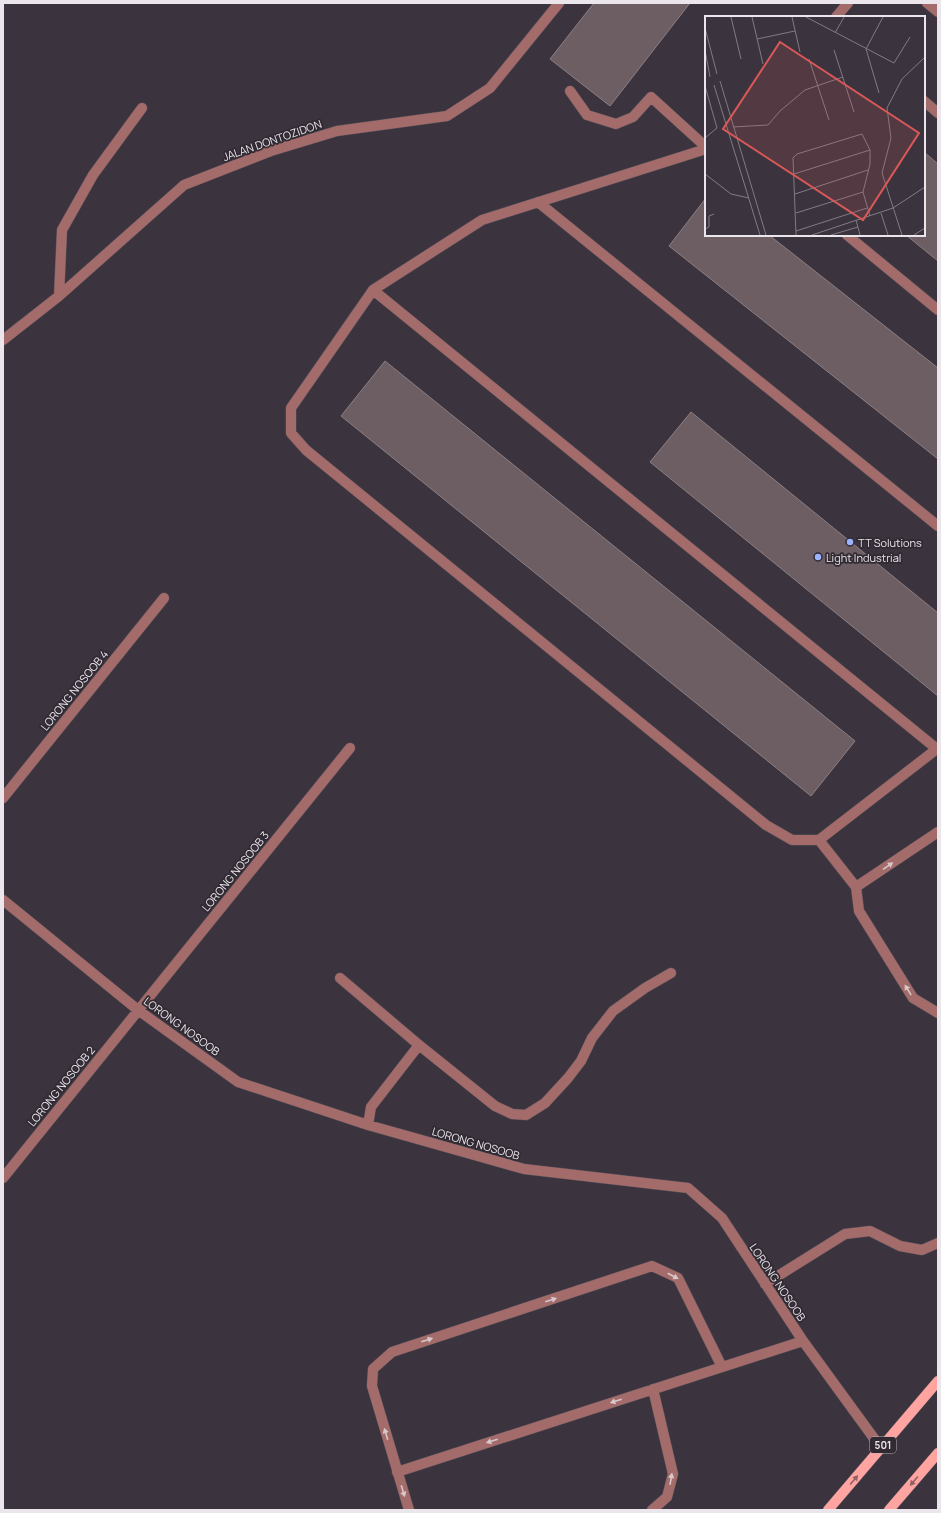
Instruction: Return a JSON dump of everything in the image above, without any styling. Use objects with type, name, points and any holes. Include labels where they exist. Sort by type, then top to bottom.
[{"type":"main road","name":"501","points":[[828,1510],[938,1381]]},
{"type":"main road","points":[[889,1510],[938,1453]]},
{"type":"street","name":"JALAN DONTOZIDON","points":[[3,340],[59,296],[184,185],[271,151],[337,131],[447,116],[490,88],[559,3]]},
{"type":"street","points":[[837,16],[848,3]]},
{"type":"street","points":[[927,3],[938,12]]},
{"type":"street","points":[[570,91],[587,115],[616,124],[633,117],[651,97],[705,147]]},
{"type":"street","points":[[925,102],[938,113]]},
{"type":"street","points":[[59,296],[62,230],[93,175],[142,108]]},
{"type":"street","points":[[372,290],[938,749],[819,840],[792,840],[766,825],[306,450],[291,433],[291,408],[372,290],[482,220],[705,148]]},
{"type":"street","points":[[538,202],[938,526]]},
{"type":"street","points":[[848,236],[938,310]]},
{"type":"street","name":"LORONG NOSOOB 4","points":[[3,798],[164,598]]},
{"type":"street","name":"LORONG NOSOOB 3","points":[[138,1010],[350,748]]},
{"type":"street","points":[[856,887],[938,832]]},
{"type":"street","points":[[819,840],[856,887],[859,911],[913,998],[938,1013]]},
{"type":"street","name":"LORONG NOSOOB","points":[[3,900],[138,1010],[238,1082],[368,1125],[524,1169],[688,1188],[722,1218],[803,1341],[881,1448]]},
{"type":"street","points":[[340,978],[419,1045],[495,1106],[512,1114],[526,1115],[545,1103],[568,1078],[581,1062],[592,1038],[613,1011],[645,988],[671,973]]},
{"type":"street","name":"LORONG NOSOOB 2","points":[[3,1178],[138,1010]]},
{"type":"street","points":[[368,1125],[371,1107],[419,1045]]},
{"type":"street","points":[[765,1284],[845,1234],[870,1230],[900,1246],[922,1250],[938,1243]]},
{"type":"street","points":[[409,1510],[372,1386],[373,1369],[392,1352],[652,1266],[678,1278],[722,1367]]},
{"type":"street","points":[[397,1472],[803,1341]]},
{"type":"street","points":[[652,1510],[667,1497],[673,1474],[653,1390]]},
{"type":"building","points":[[594,3],[690,3],[610,106],[550,59]]},
{"type":"building","points":[[925,153],[938,164],[938,261],[907,236],[925,236]]},
{"type":"building","points":[[705,199],[705,236],[770,236],[938,368],[938,459],[669,246]]},
{"type":"building","points":[[385,361],[855,741],[811,796],[341,416]]},
{"type":"building","name":"Light Industrial","points":[[691,412],[938,613],[938,696],[650,462]]},
{"type":"place","name":"TT Solutions","points":[[850,542]]},
{"type":"place","name":"Light Industrial","points":[[818,557]]}]
